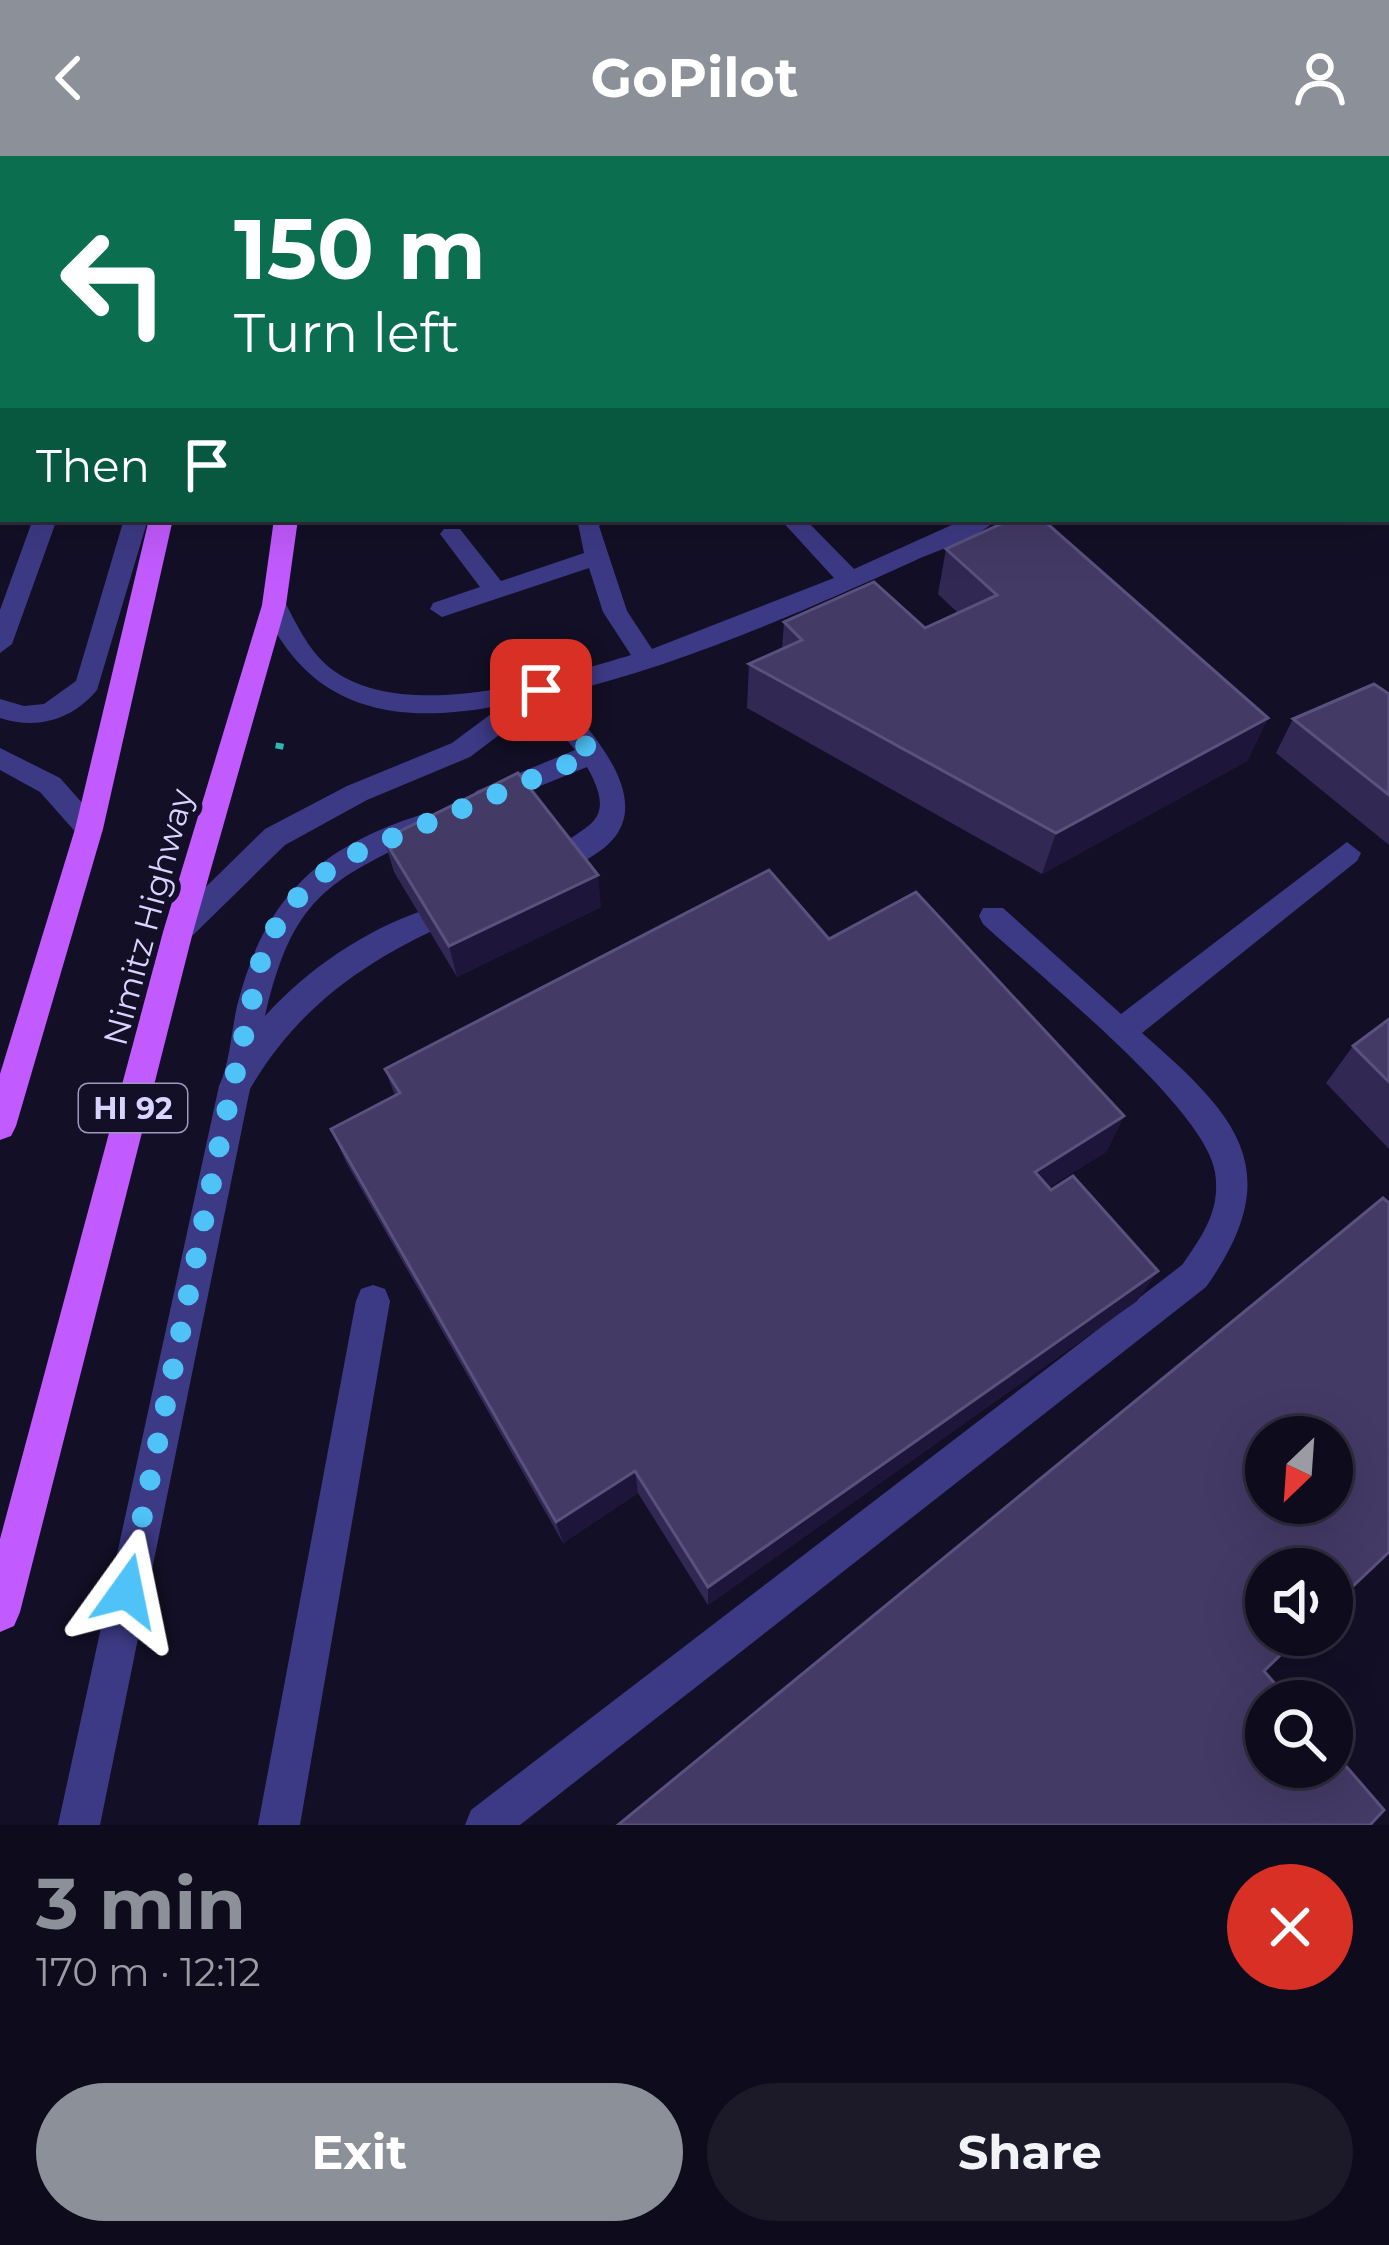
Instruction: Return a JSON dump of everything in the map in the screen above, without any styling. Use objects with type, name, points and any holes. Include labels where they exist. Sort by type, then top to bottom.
[{"type":"main road","points":[[0,1126],[88,829],[160,522]]},
{"type":"main road","name":"Nimitz Highway","points":[[0,1612],[178,932],[274,605],[286,522]]},
{"type":"lane","points":[[1,636],[45,522]]},
{"type":"lane","points":[[0,708],[34,716],[58,710],[80,695],[135,522]]},
{"type":"lane","points":[[590,522],[586,524],[615,612],[648,662]]},
{"type":"lane","points":[[795,522],[851,580]]},
{"type":"lane","points":[[274,605],[294,651],[336,685],[380,699],[436,704],[541,690],[648,662],[851,580],[978,522]]},
{"type":"lane","points":[[452,534],[496,591]]},
{"type":"lane","points":[[442,609],[597,557]]},
{"type":"lane","points":[[541,690],[614,787],[612,818],[594,842],[564,859]]},
{"type":"lane","points":[[178,932],[274,837],[356,793],[461,750],[541,690]]},
{"type":"lane","points":[[79,1825],[268,940],[309,884],[347,857],[592,754]]},
{"type":"lane","points":[[0,758],[50,785],[88,829]]},
{"type":"lane","points":[[1120,1032],[1347,853]]},
{"type":"lane","points":[[486,1825],[1194,1276],[1212,1256],[1232,1206],[1226,1153],[1200,1104],[993,916]]},
{"type":"lane","points":[[236,1086],[253,1053],[299,996],[355,954],[424,922]]},
{"type":"lane","points":[[279,1825],[373,1300]]},
{"type":"path","points":[[279,749],[281,738]]},
{"type":"building","points":[[1005,522],[1045,522],[1268,718],[1056,833],[749,664],[802,640],[784,622],[874,582],[925,628],[997,595],[946,549]]},
{"type":"building","points":[[1374,684],[1389,694],[1389,795],[1293,719]]},
{"type":"building","points":[[518,773],[598,875],[449,946],[384,839]]},
{"type":"building","points":[[769,870],[829,939],[916,892],[1124,1116],[1035,1172],[1051,1190],[1073,1176],[1158,1271],[708,1587],[635,1471],[556,1522],[331,1129],[400,1093],[385,1069]]},
{"type":"building","points":[[1389,1019],[1389,1082],[1353,1046]]},
{"type":"building","points":[[1383,1198],[1389,1203],[1389,1552],[1353,1586],[1353,1548],[1245,1548],[1245,1656],[1279,1656],[1264,1671],[1272,1680],[1245,1680],[1245,1788],[1353,1788],[1353,1774],[1384,1810],[1370,1825],[618,1825]]},
{"type":"route","points":[[127,1591],[224,1123],[268,940],[309,884],[347,857],[592,754],[541,690]]}]
